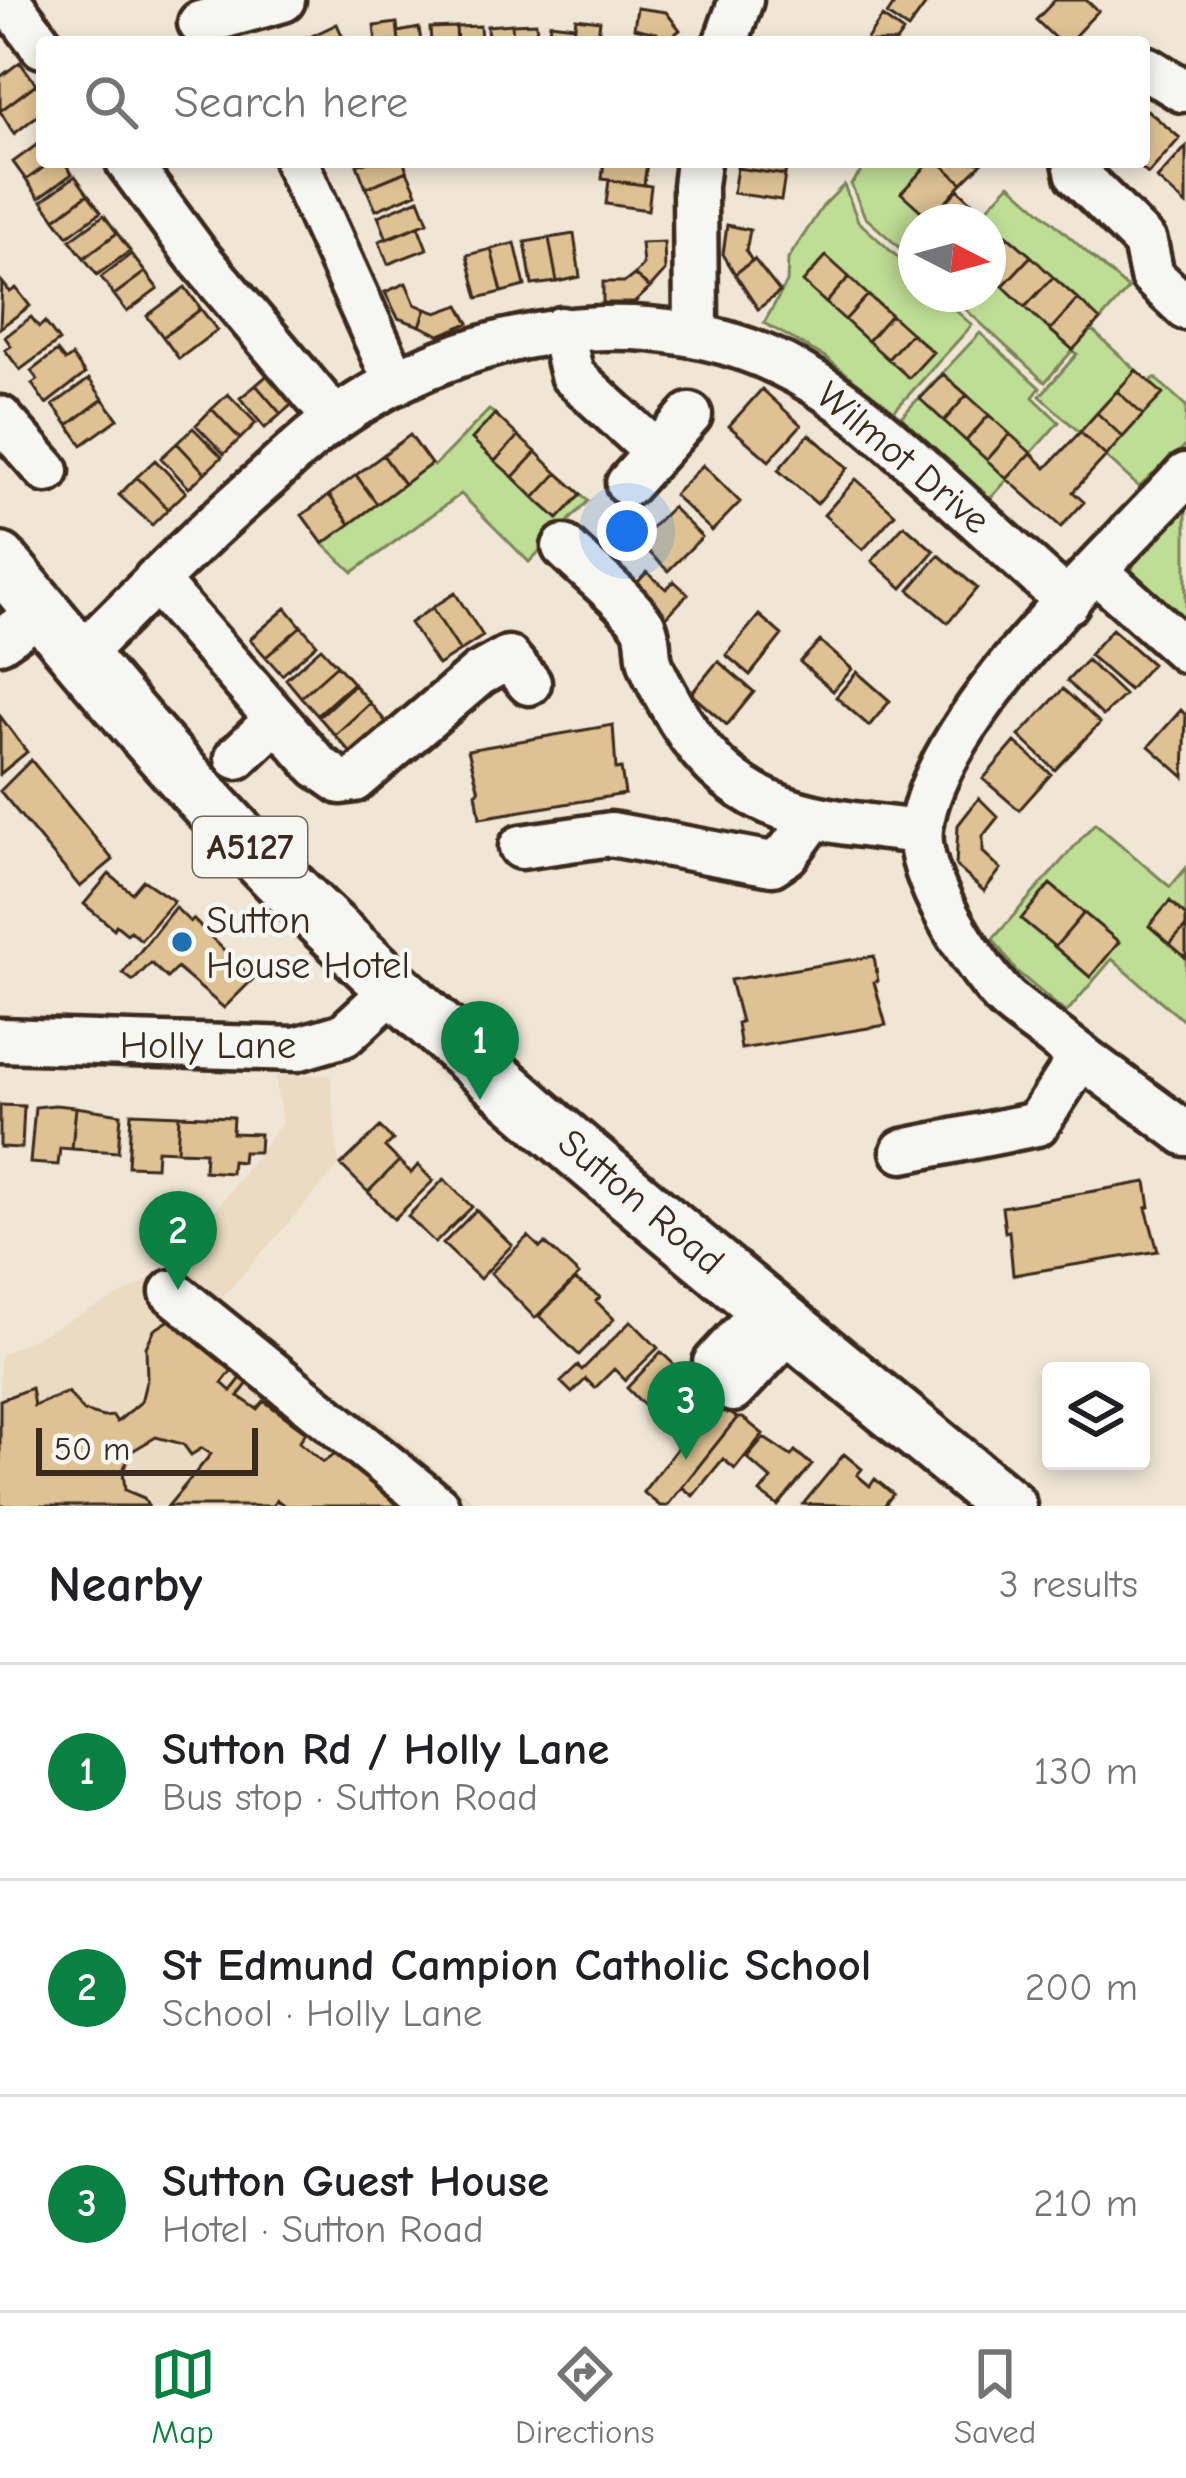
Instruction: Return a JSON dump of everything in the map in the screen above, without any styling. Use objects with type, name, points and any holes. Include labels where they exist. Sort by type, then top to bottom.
[{"type":"main road","name":"Sutton Road","points":[[0,561],[21,626],[81,655],[228,825],[395,988],[528,1107],[1008,1506]]},
{"type":"street","points":[[8,0],[36,38]]},
{"type":"street","points":[[200,23],[246,27],[283,0]]},
{"type":"street","points":[[727,36],[741,0]]},
{"type":"street","points":[[132,168],[198,257],[334,419]]},
{"type":"street","points":[[299,168],[396,382]]},
{"type":"street","points":[[696,333],[697,168]]},
{"type":"street","points":[[1076,168],[1078,176],[1145,242],[1152,276],[1186,308]]},
{"type":"street","name":"Wilmot Drive","points":[[81,655],[197,538],[334,419],[396,382],[470,352],[561,329],[620,328],[696,333],[752,349],[861,413],[1082,586],[1186,651]]},
{"type":"street","points":[[561,329],[572,375],[656,452]]},
{"type":"street","points":[[628,484],[690,415]]},
{"type":"street","points":[[0,418],[47,471]]},
{"type":"street","points":[[1186,475],[1013,662],[932,779],[920,832],[930,877],[949,918],[1005,998],[1186,1134]]},
{"type":"street","points":[[564,547],[645,627],[650,663],[673,709],[707,758],[755,796],[812,820],[920,832]]},
{"type":"street","points":[[155,580],[318,766],[341,782],[356,780],[479,674],[522,660]]},
{"type":"street","points":[[237,757],[277,719]]},
{"type":"street","points":[[520,847],[611,834],[772,864],[787,854],[812,820]]},
{"type":"street","name":"Holly Lane","points":[[0,1040],[296,1049],[344,1035],[395,988]]},
{"type":"street","points":[[903,1151],[1037,1124],[1081,1056]]},
{"type":"street","points":[[172,1292],[437,1506]]},
{"type":"street","points":[[724,1377],[780,1317]]},
{"type":"shaded area","points":[[330,1075],[339,1166],[209,1312],[350,1426],[365,1409],[479,1506],[0,1506],[0,1355],[170,1270],[282,1123],[275,1076]]},
{"type":"green space","points":[[864,168],[925,168],[902,193],[913,204],[898,204],[898,246],[865,217],[851,184]]},
{"type":"green space","points":[[1010,184],[1128,289],[1092,330],[1149,382],[1155,378],[1186,406],[1186,445],[1139,487],[1040,396],[1077,354],[1072,351],[1045,382],[969,312],[1006,312],[1006,204],[991,204]]},
{"type":"green space","points":[[844,185],[858,221],[898,258],[898,312],[957,312],[972,325],[894,411],[825,357],[764,323],[787,282],[788,259],[823,206]]},
{"type":"green space","points":[[980,333],[1040,388],[1033,397],[1059,422],[990,499],[901,417]]},
{"type":"green space","points":[[489,410],[495,414],[472,439],[557,519],[581,494],[588,501],[529,562],[461,494],[353,572],[323,544],[434,466]]},
{"type":"green space","points":[[1186,510],[1186,623],[1131,574],[1134,562]]},
{"type":"green space","points":[[1095,823],[1170,887],[1186,868],[1186,1023],[1112,959],[1066,1013],[1016,971],[993,939]]},
{"type":"building","points":[[897,0],[929,0],[908,29],[887,15]]},
{"type":"building","points":[[1055,0],[1086,0],[1098,11],[1075,36],[1053,36],[1036,20]]},
{"type":"building","points":[[637,8],[666,12],[680,30],[672,36],[660,36],[634,28]]},
{"type":"building","points":[[882,17],[903,32],[900,36],[869,36]]},
{"type":"building","points":[[576,18],[600,21],[598,36],[573,36]]},
{"type":"building","points":[[397,23],[398,36],[375,36],[374,26]]},
{"type":"building","points":[[536,23],[537,36],[513,36],[512,24]]},
{"type":"building","points":[[550,23],[575,26],[573,36],[549,36]]},
{"type":"building","points":[[337,24],[342,36],[312,36]]},
{"type":"building","points":[[512,24],[513,36],[488,36],[487,26]]},
{"type":"building","points":[[480,26],[481,36],[457,36],[456,27]]},
{"type":"building","points":[[456,27],[457,36],[431,36],[430,28]]},
{"type":"building","points":[[419,28],[420,36],[398,36],[398,32]]},
{"type":"building","points":[[20,62],[36,84],[0,111],[0,77]]},
{"type":"building","points":[[36,84],[36,117],[14,134],[0,111]]},
{"type":"building","points":[[1150,113],[1180,138],[1148,174],[1142,168],[1150,168]]},
{"type":"building","points":[[36,145],[36,168],[43,168],[26,180],[13,162]]},
{"type":"building","points":[[1186,147],[1186,205],[1157,179]]},
{"type":"building","points":[[43,168],[68,168],[72,174],[39,198],[26,180]]},
{"type":"building","points":[[358,168],[406,168],[407,171],[366,188]]},
{"type":"building","points":[[603,168],[646,168],[644,185],[602,179]]},
{"type":"building","points":[[737,168],[786,168],[785,175]]},
{"type":"building","points":[[737,168],[785,175],[781,200],[733,193]]},
{"type":"building","points":[[924,168],[946,168],[962,183],[943,204],[913,204],[901,193]]},
{"type":"building","points":[[946,168],[977,168],[962,183]]},
{"type":"building","points":[[407,171],[417,193],[376,210],[366,188]]},
{"type":"building","points":[[75,176],[88,194],[55,219],[42,201]]},
{"type":"building","points":[[609,180],[651,186],[648,210],[606,204]]},
{"type":"building","points":[[958,189],[974,204],[944,204]]},
{"type":"building","points":[[88,194],[101,212],[68,236],[55,219]]},
{"type":"building","points":[[419,199],[428,222],[387,239],[378,216]]},
{"type":"building","points":[[104,215],[117,233],[84,258],[70,240]]},
{"type":"building","points":[[727,225],[750,230],[746,251],[752,261],[735,274],[723,254]]},
{"type":"building","points":[[418,226],[427,249],[388,264],[379,241]]},
{"type":"building","points":[[117,233],[130,251],[97,275],[84,258]]},
{"type":"building","points":[[574,234],[580,277],[557,282],[549,238]]},
{"type":"building","points":[[549,238],[557,282],[532,285],[525,242]]},
{"type":"building","points":[[1006,238],[1031,256],[1006,283]]},
{"type":"building","points":[[664,242],[665,271],[650,288],[634,275],[643,265],[641,243]]},
{"type":"building","points":[[515,243],[525,286],[502,292],[491,249]]},
{"type":"building","points":[[491,249],[502,292],[478,298],[467,255]]},
{"type":"building","points":[[131,254],[145,272],[114,295],[101,277]]},
{"type":"building","points":[[826,256],[849,277],[826,303],[803,282]]},
{"type":"building","points":[[1031,256],[1053,277],[1025,307],[1006,289],[1006,283]]},
{"type":"building","points":[[754,259],[780,292],[758,309],[735,274]]},
{"type":"building","points":[[145,272],[158,289],[127,312],[114,295]]},
{"type":"building","points":[[634,275],[650,288],[634,303],[603,303],[603,282],[625,282]]},
{"type":"building","points":[[849,277],[868,295],[845,320],[826,303]]},
{"type":"building","points":[[1053,277],[1078,299],[1050,330],[1025,307]]},
{"type":"building","points":[[2,282],[10,292],[16,288],[30,306],[0,328]]},
{"type":"building","points":[[406,283],[415,304],[426,309],[420,326],[398,318],[385,292]]},
{"type":"building","points":[[185,287],[201,309],[163,337],[147,316]]},
{"type":"building","points":[[868,295],[891,315],[868,341],[845,320]]},
{"type":"building","points":[[1078,299],[1100,320],[1073,350],[1050,330]]},
{"type":"building","points":[[459,305],[469,323],[440,335],[420,326],[426,309],[437,313]]},
{"type":"building","points":[[201,309],[217,330],[179,359],[163,337]]},
{"type":"building","points":[[891,315],[911,333],[888,359],[868,341]]},
{"type":"building","points":[[31,317],[39,327],[45,322],[59,341],[20,370],[5,350],[11,346],[5,337]]},
{"type":"building","points":[[911,333],[933,352],[909,378],[888,359]]},
{"type":"building","points":[[57,351],[65,361],[72,356],[85,374],[46,404],[32,384],[38,380],[31,371]]},
{"type":"building","points":[[1136,370],[1163,394],[1143,415],[1117,391]]},
{"type":"building","points":[[272,371],[297,400],[281,414],[256,385]]},
{"type":"building","points":[[943,374],[967,395],[944,421],[920,399]]},
{"type":"building","points":[[89,379],[103,399],[68,425],[53,405]]},
{"type":"building","points":[[256,385],[281,414],[265,428],[240,398]]},
{"type":"building","points":[[762,389],[801,425],[769,461],[729,426]]},
{"type":"building","points":[[1117,391],[1143,415],[1123,437],[1097,413]]},
{"type":"building","points":[[228,394],[256,423],[240,439],[212,409]]},
{"type":"building","points":[[967,395],[989,415],[966,441],[944,421]]},
{"type":"building","points":[[103,399],[118,419],[82,445],[68,425]]},
{"type":"building","points":[[212,409],[240,439],[224,454],[196,425]]},
{"type":"building","points":[[1097,413],[1123,437],[1106,456],[1080,432]]},
{"type":"building","points":[[495,414],[518,436],[495,461],[472,439]]},
{"type":"building","points":[[989,415],[1010,434],[987,460],[966,441]]},
{"type":"building","points":[[193,428],[222,457],[205,473],[177,443]]},
{"type":"building","points":[[1080,432],[1106,456],[1073,492],[1084,502],[1061,527],[1007,479],[1031,453],[1046,468]]},
{"type":"building","points":[[809,434],[848,468],[817,504],[778,470]]},
{"type":"building","points":[[1010,434],[1031,453],[1007,479],[987,460]]},
{"type":"building","points":[[410,435],[431,464],[404,484],[383,455]]},
{"type":"building","points":[[518,436],[536,452],[513,477],[495,461]]},
{"type":"building","points":[[177,443],[205,473],[189,488],[161,458]]},
{"type":"building","points":[[536,452],[557,473],[534,498],[513,477]]},
{"type":"building","points":[[383,455],[404,484],[377,504],[356,475]]},
{"type":"building","points":[[155,460],[186,492],[168,509],[137,477]]},
{"type":"building","points":[[703,465],[740,502],[712,531],[674,495]]},
{"type":"building","points":[[557,473],[581,494],[558,519],[534,498]]},
{"type":"building","points":[[356,475],[377,504],[350,524],[329,495]]},
{"type":"building","points":[[137,477],[168,509],[152,525],[119,495]]},
{"type":"building","points":[[856,479],[895,514],[863,550],[824,515]]},
{"type":"building","points":[[329,495],[350,524],[323,544],[302,515]]},
{"type":"building","points":[[672,507],[702,537],[668,571],[638,541]]},
{"type":"building","points":[[904,525],[934,551],[902,588],[872,561]]},
{"type":"building","points":[[939,555],[977,588],[948,623],[909,590]]},
{"type":"building","points":[[647,572],[666,589],[674,581],[688,594],[660,624],[627,594]]},
{"type":"building","points":[[455,593],[483,636],[460,651],[432,608]]},
{"type":"building","points":[[286,608],[301,626],[266,657],[250,639]]},
{"type":"building","points":[[432,608],[460,651],[438,665],[410,623]]},
{"type":"building","points":[[759,615],[782,635],[750,675],[726,655]]},
{"type":"building","points":[[301,626],[317,644],[282,675],[266,657]]},
{"type":"building","points":[[1112,629],[1152,664],[1129,690],[1089,655]]},
{"type":"building","points":[[820,641],[852,669],[833,691],[800,662]]},
{"type":"building","points":[[321,648],[337,665],[301,697],[286,679]]},
{"type":"building","points":[[1087,660],[1124,695],[1103,716],[1067,681]]},
{"type":"building","points":[[718,661],[754,692],[727,725],[691,694]]},
{"type":"building","points":[[337,665],[353,683],[317,715],[301,697]]},
{"type":"building","points":[[857,672],[890,701],[869,726],[836,697]]},
{"type":"building","points":[[354,685],[370,703],[335,735],[319,717]]},
{"type":"building","points":[[1063,689],[1100,723],[1055,770],[1019,736]]},
{"type":"building","points":[[370,703],[386,722],[351,753],[335,735]]},
{"type":"building","points":[[1181,710],[1186,715],[1184,777],[1149,746]]},
{"type":"building","points":[[0,716],[27,752],[0,774]]},
{"type":"building","points":[[613,725],[616,769],[621,768],[625,794],[480,818],[479,791],[468,750]]},
{"type":"building","points":[[1015,742],[1051,774],[1019,810],[983,779]]},
{"type":"building","points":[[31,760],[113,860],[80,887],[0,791]]},
{"type":"building","points":[[979,798],[998,817],[983,836],[983,852],[1001,869],[984,891],[956,866],[958,825]]},
{"type":"building","points":[[109,874],[132,893],[143,880],[174,901],[141,940],[116,925],[114,929],[84,904]]},
{"type":"building","points":[[1050,884],[1084,913],[1055,947],[1021,919]]},
{"type":"building","points":[[1170,901],[1186,916],[1186,926],[1170,944],[1149,926]]},
{"type":"building","name":"Sutton House Hotel","points":[[175,907],[253,979],[224,1008],[177,968],[167,978],[151,963],[133,981],[123,973]]},
{"type":"building","points":[[1084,913],[1119,942],[1090,977],[1055,947]]},
{"type":"building","points":[[1186,926],[1186,958],[1170,944]]},
{"type":"building","points":[[874,956],[878,981],[874,982],[886,1025],[741,1049],[737,1023],[741,1022],[730,980]]},
{"type":"building","points":[[0,1105],[24,1106],[22,1148],[0,1147]]},
{"type":"building","points":[[35,1107],[76,1107],[72,1149],[60,1148],[58,1165],[30,1163]]},
{"type":"building","points":[[76,1107],[121,1114],[118,1152],[72,1149]]},
{"type":"building","points":[[131,1113],[179,1115],[177,1151],[157,1150],[156,1167],[128,1166]]},
{"type":"building","points":[[179,1115],[233,1117],[232,1133],[260,1134],[259,1152],[243,1152],[242,1162],[232,1161],[231,1173],[204,1171],[205,1152],[177,1151]]},
{"type":"building","points":[[380,1127],[393,1140],[385,1147],[399,1161],[368,1192],[341,1165]]},
{"type":"building","points":[[399,1161],[411,1173],[418,1165],[433,1181],[394,1219],[368,1192]]},
{"type":"building","points":[[444,1179],[472,1207],[435,1243],[408,1216]]},
{"type":"building","points":[[1146,1182],[1150,1207],[1146,1208],[1158,1251],[1013,1275],[1002,1207]]},
{"type":"building","points":[[476,1210],[512,1245],[480,1279],[443,1244]]},
{"type":"building","points":[[528,1236],[540,1248],[545,1243],[579,1275],[535,1318],[491,1273]]},
{"type":"building","points":[[575,1280],[600,1297],[596,1301],[614,1319],[579,1355],[539,1316]]},
{"type":"building","points":[[173,1318],[240,1360],[222,1383],[231,1391],[252,1364],[259,1369],[238,1396],[257,1409],[264,1401],[306,1432],[299,1442],[323,1462],[348,1445],[424,1506],[285,1506],[277,1500],[272,1506],[168,1506],[211,1454],[202,1448],[191,1455],[183,1444],[156,1437],[132,1451],[123,1470],[125,1490],[144,1498],[148,1506],[0,1506],[0,1400],[31,1388],[34,1406],[68,1392],[83,1411],[113,1416],[117,1422],[141,1402],[147,1378],[146,1347],[154,1330]]},
{"type":"building","points":[[631,1321],[658,1348],[625,1380],[614,1369],[595,1388],[586,1379],[572,1393],[561,1382],[578,1366],[582,1370]]},
{"type":"building","points":[[661,1352],[685,1375],[680,1380],[691,1391],[675,1407],[668,1400],[654,1415],[627,1388]]},
{"type":"building","points":[[712,1392],[736,1411],[737,1418],[667,1506],[660,1506],[643,1492],[690,1432],[684,1427]]},
{"type":"building","points":[[737,1418],[763,1434],[735,1469],[723,1459],[693,1496],[682,1487]]},
{"type":"building","points":[[764,1438],[791,1456],[795,1451],[812,1465],[778,1506],[760,1493],[771,1479],[747,1458]]},
{"type":"building","points":[[844,1454],[862,1469],[857,1475],[870,1486],[875,1479],[893,1494],[884,1506],[803,1504]]},
{"type":"place","name":"Sutton House Hotel","points":[[182,942]]},
{"type":"place","name":"Sutton Rd / Holly Lane","points":[[480,1100]]},
{"type":"place","name":"St Edmund Campion Catholic School","points":[[178,1290]]},
{"type":"place","name":"Sutton Guest House","points":[[686,1460]]}]
